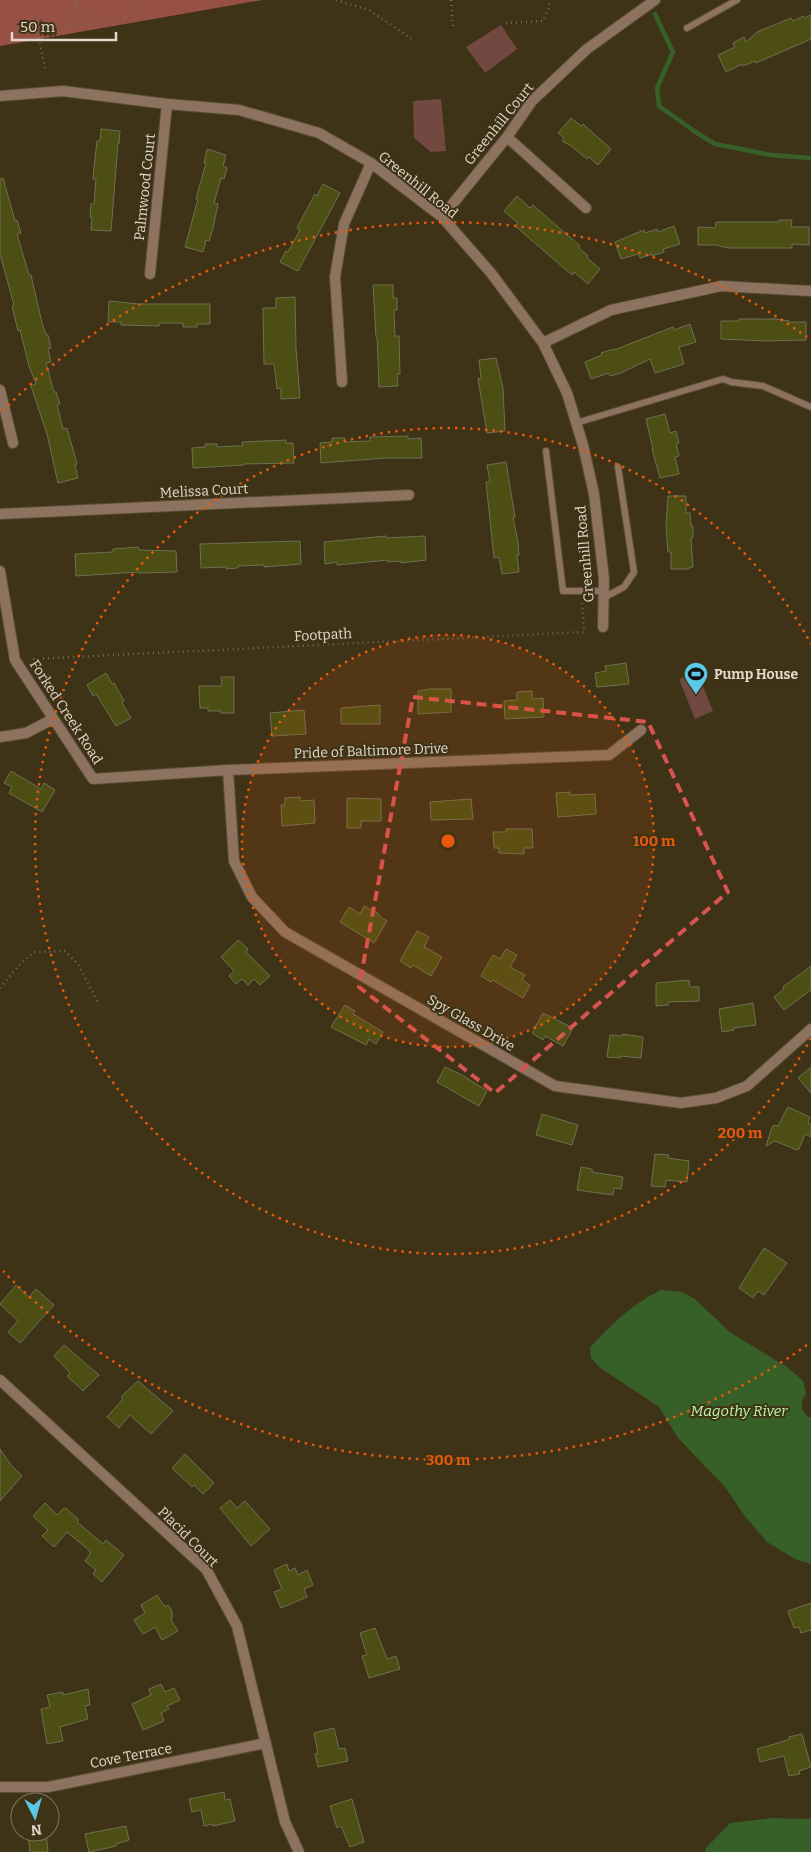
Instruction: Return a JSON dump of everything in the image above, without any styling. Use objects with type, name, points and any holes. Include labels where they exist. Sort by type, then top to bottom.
[{"type":"street","name":"Greenhill Court","points":[[442,217],[507,137],[532,101],[587,49],[655,0]]},
{"type":"street","name":"Greenhill Road","points":[[0,96],[63,91],[167,104],[240,110],[319,133],[371,163],[442,217],[491,273],[544,343],[567,393],[584,445],[594,494],[604,595],[604,627]]},
{"type":"street","name":"Palmwood Court","points":[[150,274],[167,104]]},
{"type":"street","points":[[507,137],[586,208]]},
{"type":"street","points":[[342,382],[335,277],[344,224],[371,163]]},
{"type":"street","points":[[544,343],[611,310],[721,286],[811,291]]},
{"type":"street","points":[[0,390],[13,443]]},
{"type":"street","name":"Melissa Court","points":[[0,514],[409,495]]},
{"type":"street","name":"Forked Creek Road","points":[[0,571],[15,660],[93,779]]},
{"type":"street","points":[[0,737],[26,733],[53,719]]},
{"type":"street","name":"Pride of Baltimore Drive","points":[[93,779],[228,770],[609,755],[641,730]]},
{"type":"street","name":"Spy Glass Drive","points":[[228,770],[234,861],[252,897],[285,932],[555,1086],[681,1103],[716,1098],[747,1086],[811,1029]]},
{"type":"street","name":"Placid Court","points":[[0,1380],[206,1569],[237,1626],[285,1822],[299,1852]]},
{"type":"street","name":"Cove Terrace","points":[[0,1787],[48,1787],[266,1743]]},
{"type":"lane","points":[[686,28],[736,0]]},
{"type":"lane","points":[[576,423],[723,379],[763,386],[811,407]]},
{"type":"lane","points":[[546,451],[562,591],[604,595],[624,587],[634,572],[618,467]]},
{"type":"path","points":[[66,26],[77,8],[77,0]]},
{"type":"path","points":[[38,23],[55,27],[94,24],[124,16],[144,0]]},
{"type":"path","points":[[336,0],[369,10],[412,40]]},
{"type":"path","points":[[451,0],[453,28]]},
{"type":"path","points":[[506,23],[543,20],[549,8],[549,0]]},
{"type":"path","points":[[77,8],[94,24]]},
{"type":"path","points":[[30,13],[38,23],[45,68]]},
{"type":"path","name":"Footpath","points":[[33,659],[584,632],[582,603]]},
{"type":"path","points":[[0,988],[19,965],[34,952],[65,951],[78,964],[99,1005]]},
{"type":"highlighted area","points":[[413,697],[648,722],[728,892],[495,1093],[359,987]]},
{"type":"shaded area","points":[[0,0],[262,0],[0,46]]},
{"type":"shaded area","points":[[501,25],[517,49],[485,73],[466,47]]},
{"type":"shaded area","points":[[441,99],[446,151],[431,152],[414,138],[413,101]]},
{"type":"shaded area","name":"Pump House","points":[[697,672],[713,711],[695,719],[679,679]]},
{"type":"water","name":"Magothy River","points":[[661,1290],[682,1292],[695,1299],[731,1333],[787,1367],[803,1381],[806,1393],[802,1401],[802,1409],[811,1418],[811,1564],[795,1559],[767,1542],[744,1515],[725,1487],[678,1438],[659,1407],[599,1367],[591,1358],[590,1348],[605,1331],[632,1308]]},
{"type":"water","points":[[772,1818],[811,1819],[811,1852],[705,1852],[706,1848],[730,1823]]},
{"type":"building","points":[[811,15],[811,39],[756,63],[755,61],[743,66],[742,64],[726,72],[718,55],[735,47],[733,43],[744,37],[746,42],[757,32],[791,18],[793,21],[803,16],[804,18]]},
{"type":"building","points":[[571,118],[581,126],[583,124],[611,149],[598,165],[589,157],[587,159],[562,141],[564,138],[558,133]]},
{"type":"building","points":[[101,129],[120,131],[111,231],[91,230],[91,204],[94,204],[96,179],[93,179],[94,167],[97,141],[100,141]]},
{"type":"building","points":[[207,149],[226,155],[223,166],[227,168],[224,179],[221,178],[214,203],[218,204],[213,228],[209,241],[206,240],[203,252],[185,247],[198,199],[196,199],[206,163],[204,163]]},
{"type":"building","points":[[3,178],[15,221],[17,220],[21,233],[17,234],[29,275],[31,275],[42,323],[46,335],[48,335],[51,348],[48,349],[51,362],[46,363],[54,392],[56,392],[60,404],[57,405],[63,429],[67,428],[77,464],[75,465],[78,478],[58,483],[47,434],[31,386],[36,384],[29,366],[20,330],[18,331],[12,306],[14,305],[0,254],[0,179]]},
{"type":"building","points":[[323,184],[340,193],[298,271],[280,262],[300,230],[297,228],[315,194],[317,196]]},
{"type":"building","points":[[517,196],[530,208],[533,205],[580,246],[579,248],[588,256],[587,258],[600,269],[588,284],[574,272],[572,275],[515,226],[518,223],[504,211]]},
{"type":"building","points":[[779,220],[792,220],[791,227],[809,227],[809,245],[792,244],[792,248],[728,248],[716,245],[698,245],[698,227],[715,228],[716,222],[779,222]]},
{"type":"building","points":[[674,226],[680,244],[663,249],[664,252],[652,256],[652,254],[640,258],[638,254],[621,259],[615,242],[644,230],[645,233],[657,229],[658,232]]},
{"type":"building","points":[[373,285],[393,285],[393,298],[397,298],[397,310],[394,310],[395,336],[399,336],[400,374],[397,374],[398,386],[379,387]]},
{"type":"building","points":[[295,297],[296,348],[300,398],[281,399],[281,388],[277,389],[274,364],[264,364],[263,308],[276,308],[276,298]]},
{"type":"building","points":[[109,301],[139,304],[210,304],[210,324],[197,324],[197,327],[183,327],[183,323],[159,323],[159,326],[121,325],[121,322],[108,322]]},
{"type":"building","points":[[739,319],[776,319],[789,322],[806,322],[806,340],[721,339],[721,321],[739,321]]},
{"type":"building","points":[[690,324],[696,342],[679,347],[684,364],[655,373],[650,359],[621,373],[610,376],[609,373],[591,379],[585,362],[602,355],[601,353],[614,350],[673,327],[674,330]]},
{"type":"building","points":[[496,358],[503,388],[505,431],[487,433],[478,379],[481,378],[479,360]]},
{"type":"building","points":[[665,414],[670,433],[676,431],[679,443],[676,444],[679,456],[675,457],[679,474],[660,478],[646,419]]},
{"type":"building","points":[[408,436],[408,439],[421,438],[422,458],[386,458],[321,463],[320,443],[332,442],[332,438],[345,438],[345,442],[370,441],[370,437]]},
{"type":"building","points":[[286,440],[286,443],[293,443],[294,463],[193,468],[192,448],[205,447],[205,444],[217,444],[217,447],[243,446],[242,442]]},
{"type":"building","points":[[506,462],[518,542],[519,572],[502,574],[499,557],[494,558],[486,482],[490,482],[487,465]]},
{"type":"building","points":[[668,496],[686,496],[686,513],[690,513],[691,526],[693,526],[693,538],[691,538],[693,567],[689,569],[671,569],[671,552],[668,552],[666,527]]},
{"type":"building","points":[[386,536],[386,538],[425,536],[426,560],[401,563],[401,561],[388,562],[388,560],[337,565],[337,562],[325,564],[324,542]]},
{"type":"building","points":[[300,541],[301,564],[264,567],[264,565],[238,566],[238,568],[226,569],[226,567],[201,568],[200,544]]},
{"type":"building","points":[[138,547],[139,550],[176,551],[177,572],[139,572],[76,576],[75,554],[113,552],[113,549]]},
{"type":"building","points":[[626,663],[629,684],[597,687],[595,673],[606,671],[605,666]]},
{"type":"building","points":[[106,673],[124,701],[122,703],[131,718],[116,726],[96,694],[93,696],[87,685]]},
{"type":"building","points":[[221,677],[234,677],[234,713],[221,713],[221,711],[208,711],[208,708],[200,708],[199,686],[222,686]]},
{"type":"building","points":[[451,689],[451,712],[418,714],[418,691]]},
{"type":"building","points":[[532,691],[532,699],[543,698],[544,717],[505,719],[504,701],[517,700],[517,692]]},
{"type":"building","points":[[380,705],[380,724],[341,724],[341,708]]},
{"type":"building","points":[[304,710],[306,734],[272,736],[270,713]]},
{"type":"building","points":[[11,771],[41,789],[44,783],[55,790],[42,812],[9,793],[12,787],[4,783]]},
{"type":"building","points":[[570,792],[570,795],[595,794],[596,814],[558,817],[556,793]]},
{"type":"building","points":[[300,797],[300,801],[314,800],[315,823],[282,826],[281,805],[285,805],[285,798]]},
{"type":"building","points":[[347,798],[381,799],[381,821],[361,821],[361,828],[347,828]]},
{"type":"building","points":[[471,799],[473,819],[431,820],[430,802]]},
{"type":"building","points":[[506,829],[532,829],[533,848],[524,848],[524,854],[499,853],[499,848],[494,848],[493,832],[506,832]]},
{"type":"building","points":[[364,906],[378,913],[380,917],[387,921],[374,943],[340,922],[349,907],[360,914]]},
{"type":"building","points":[[417,931],[429,937],[424,947],[442,957],[431,976],[413,965],[411,968],[400,961]]},
{"type":"building","points":[[238,940],[248,949],[246,952],[270,976],[260,985],[254,979],[248,985],[242,979],[236,984],[229,976],[234,971],[221,957]]},
{"type":"building","points":[[506,949],[517,955],[510,967],[525,975],[522,980],[530,985],[523,998],[493,980],[491,982],[481,976],[493,955],[500,959]]},
{"type":"building","points":[[811,966],[811,990],[784,1010],[774,997],[784,989],[783,987]]},
{"type":"building","points":[[689,980],[690,987],[699,987],[699,1001],[668,1002],[668,1005],[656,1006],[656,983]]},
{"type":"building","points":[[753,1003],[756,1025],[722,1032],[719,1009]]},
{"type":"building","points":[[345,1005],[355,1011],[353,1014],[383,1032],[376,1044],[369,1039],[366,1045],[331,1027]]},
{"type":"building","points":[[543,1013],[573,1028],[563,1046],[545,1036],[543,1040],[532,1033]]},
{"type":"building","points":[[622,1034],[643,1037],[641,1058],[607,1057],[610,1035],[622,1036]]},
{"type":"building","points":[[445,1067],[487,1091],[479,1106],[437,1082]]},
{"type":"building","points":[[811,1067],[811,1093],[798,1078]]},
{"type":"building","points":[[788,1107],[810,1117],[808,1123],[811,1124],[811,1137],[805,1134],[797,1150],[775,1141],[766,1146],[772,1127],[774,1125],[778,1126]]},
{"type":"building","points":[[542,1114],[578,1125],[572,1145],[536,1135]]},
{"type":"building","points":[[655,1154],[669,1155],[668,1158],[689,1161],[687,1182],[666,1180],[665,1187],[651,1186]]},
{"type":"building","points":[[581,1167],[592,1169],[592,1172],[623,1177],[621,1189],[614,1188],[613,1195],[577,1190]]},
{"type":"building","points":[[764,1248],[787,1263],[764,1295],[758,1291],[753,1298],[739,1288]]},
{"type":"building","points":[[16,1285],[29,1297],[36,1289],[54,1305],[20,1343],[8,1332],[18,1321],[0,1304]]},
{"type":"building","points":[[64,1345],[99,1375],[83,1391],[67,1376],[70,1373],[54,1356]]},
{"type":"building","points":[[138,1381],[173,1411],[151,1434],[130,1415],[119,1428],[107,1417],[123,1399],[121,1397]]},
{"type":"building","points":[[0,1449],[11,1465],[22,1476],[0,1501]]},
{"type":"building","points":[[185,1454],[214,1483],[203,1494],[194,1485],[192,1487],[172,1468]]},
{"type":"building","points":[[230,1500],[237,1508],[245,1501],[270,1529],[251,1546],[220,1508]]},
{"type":"building","points":[[45,1503],[57,1515],[64,1508],[67,1509],[79,1520],[77,1522],[103,1544],[106,1540],[124,1555],[102,1582],[93,1574],[96,1570],[85,1561],[90,1551],[67,1532],[54,1547],[42,1536],[48,1530],[33,1516]]},
{"type":"building","points":[[287,1564],[289,1571],[295,1568],[298,1575],[307,1570],[313,1585],[304,1589],[307,1597],[281,1608],[274,1592],[282,1589],[274,1570]]},
{"type":"building","points":[[157,1595],[165,1607],[168,1605],[172,1611],[171,1620],[178,1631],[162,1640],[155,1627],[143,1634],[134,1620],[145,1613],[141,1605]]},
{"type":"building","points":[[811,1603],[811,1630],[801,1633],[799,1627],[794,1628],[788,1611]]},
{"type":"building","points":[[375,1628],[387,1659],[396,1656],[400,1669],[369,1678],[362,1656],[367,1655],[360,1633]]},
{"type":"building","points":[[161,1684],[165,1692],[174,1688],[180,1700],[167,1706],[169,1709],[161,1713],[164,1721],[143,1730],[132,1704],[151,1695],[149,1689]]},
{"type":"building","points":[[88,1689],[90,1705],[85,1706],[88,1719],[60,1727],[63,1741],[47,1744],[41,1709],[50,1707],[47,1695],[63,1692],[63,1695]]},
{"type":"building","points":[[334,1728],[339,1749],[345,1748],[348,1761],[318,1767],[315,1754],[318,1753],[314,1733]]},
{"type":"building","points":[[802,1734],[811,1767],[799,1771],[800,1774],[789,1776],[784,1756],[760,1762],[757,1749]]},
{"type":"building","points":[[224,1792],[225,1800],[230,1799],[235,1821],[204,1826],[201,1810],[192,1812],[189,1799]]},
{"type":"building","points":[[352,1799],[364,1842],[350,1847],[341,1826],[337,1828],[330,1806]]},
{"type":"building","points":[[126,1826],[129,1840],[116,1844],[116,1846],[89,1852],[85,1834]]},
{"type":"building","points":[[29,1842],[47,1842],[48,1852],[30,1852]]},
{"type":"waterway","points":[[655,14],[673,52],[657,88],[659,106],[715,144],[771,155],[811,158]]},
{"type":"place","name":"Pump House","points":[[696,695]]}]
